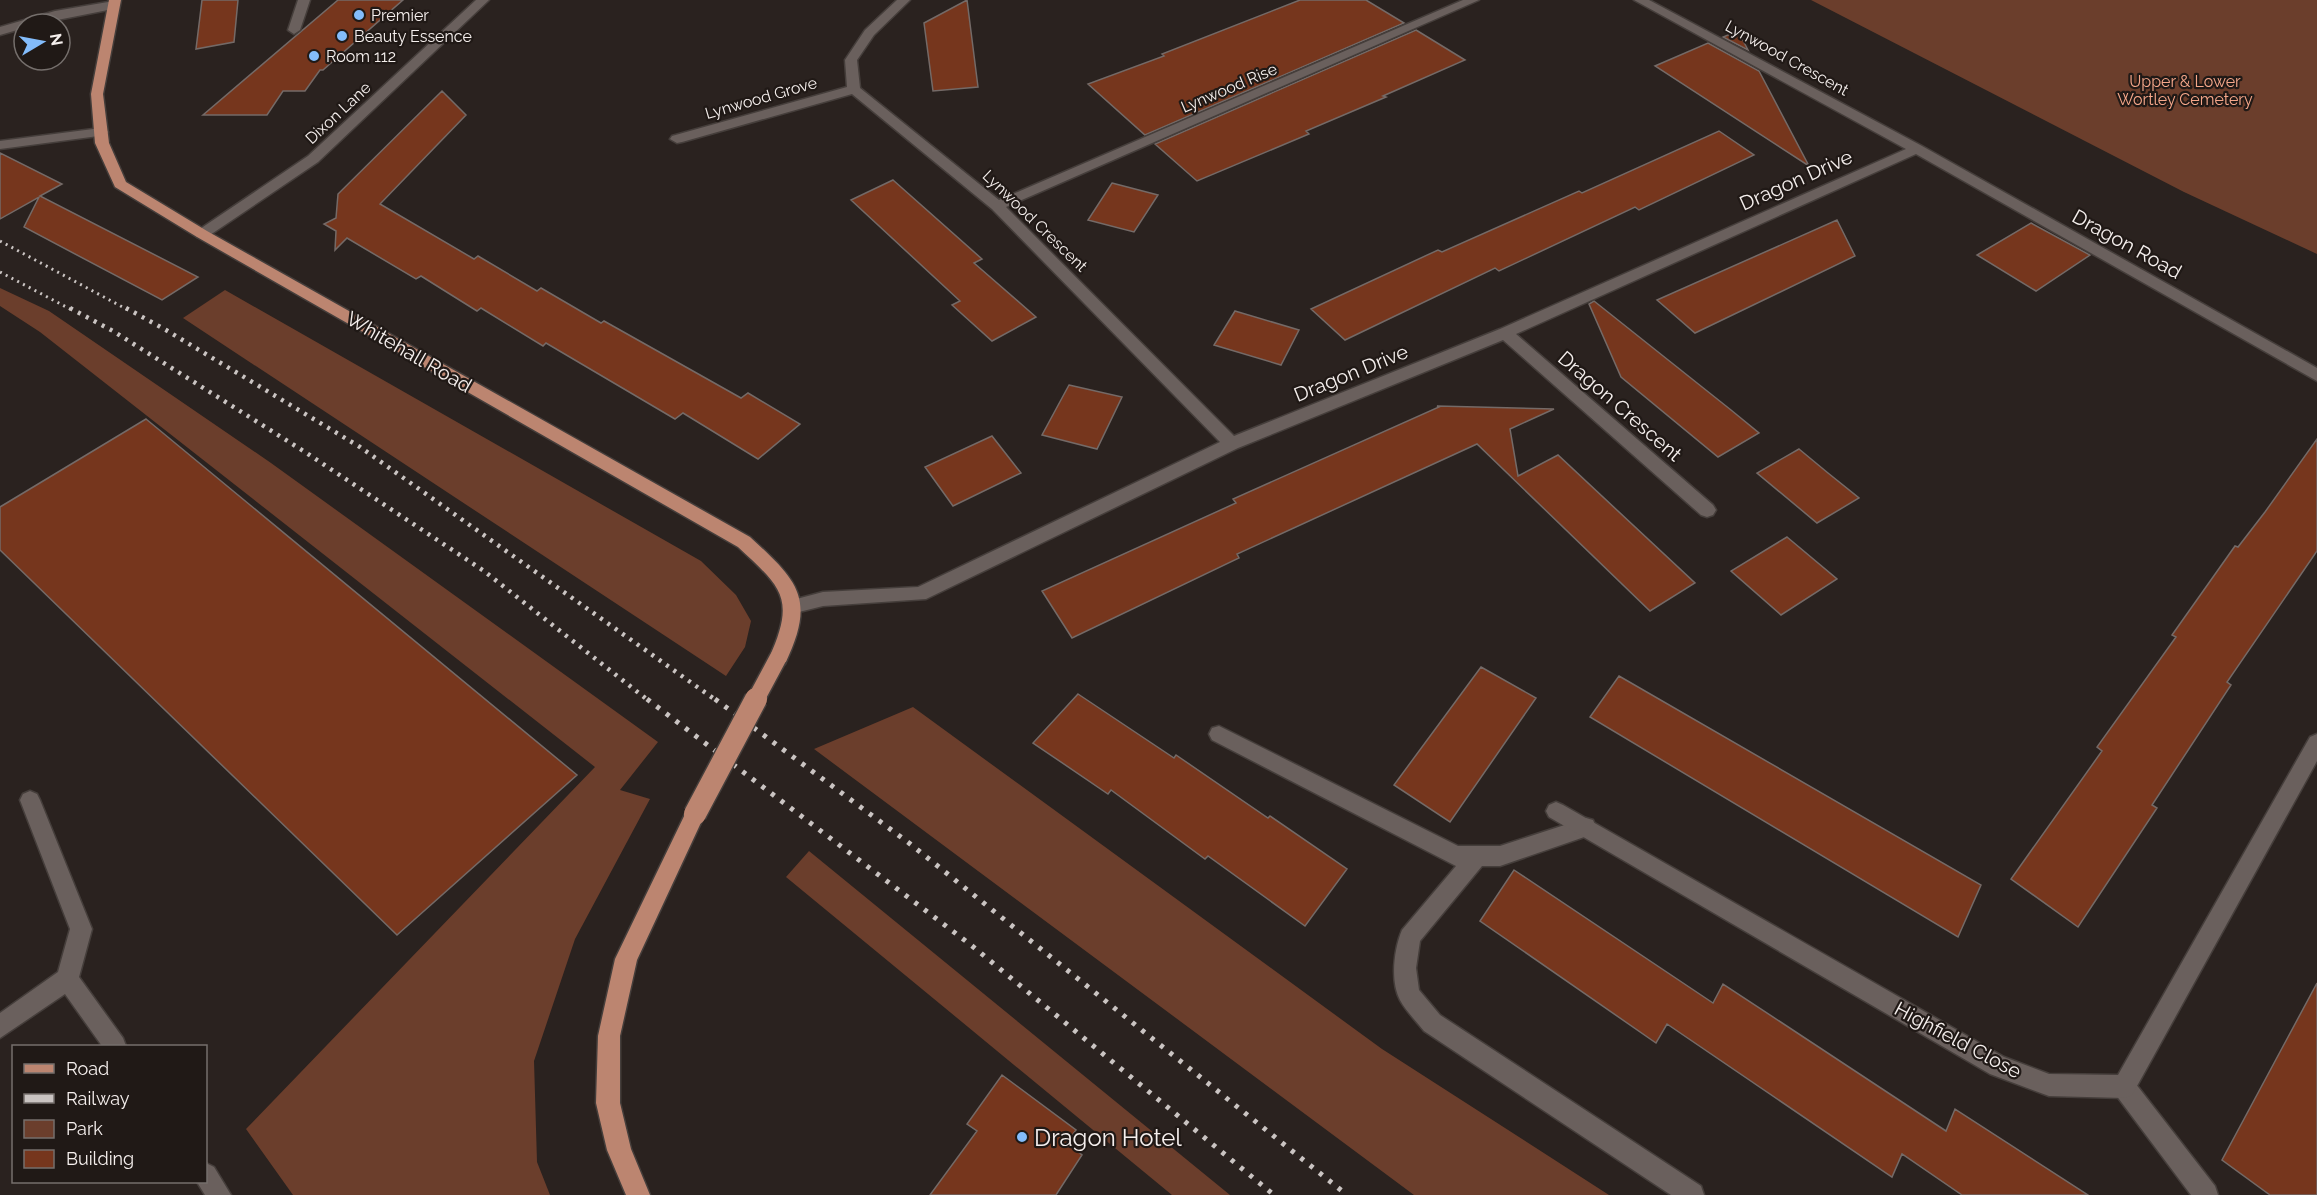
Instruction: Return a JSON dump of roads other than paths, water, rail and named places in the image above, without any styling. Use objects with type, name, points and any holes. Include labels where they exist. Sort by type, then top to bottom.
[{"type":"main road","name":"Whitehall Road","points":[[114,2],[97,94],[102,143],[120,184],[202,234],[744,542],[773,569],[787,588],[795,606]]},
{"type":"main road","points":[[638,1195],[619,1150],[608,1103],[609,1036],[626,959],[695,814],[790,633],[795,606]]},
{"type":"street","points":[[294,30],[304,0]]},
{"type":"street","name":"Dixon Lane","points":[[202,234],[313,159],[483,0]]},
{"type":"street","points":[[854,89],[851,60],[869,33],[904,0]]},
{"type":"street","name":"Lynwood Rise","points":[[997,206],[1473,0]]},
{"type":"street","name":"Lynwood Crescent","points":[[1640,0],[1917,149]]},
{"type":"street","points":[[0,31],[55,15],[114,2]]},
{"type":"street","name":"Lynwood Grove","points":[[677,139],[854,89]]},
{"type":"street","name":"Lynwood Crescent","points":[[854,89],[997,206],[1232,444]]},
{"type":"street","points":[[0,145],[101,132]]},
{"type":"street","name":"Dragon Drive","points":[[795,606],[823,599],[920,594],[1232,444],[1505,333],[1917,149]]},
{"type":"street","name":"Dragon Road","points":[[1917,149],[2317,375]]},
{"type":"street","name":"Dragon Crescent","points":[[1505,333],[1707,510]]},
{"type":"street","points":[[1219,734],[1456,856],[1500,856],[1586,827]]},
{"type":"street","points":[[2206,1195],[2124,1087],[2317,743]]},
{"type":"street","points":[[0,1027],[67,979],[81,929],[30,800]]},
{"type":"street","name":"Highfield Close","points":[[1556,811],[1998,1066],[2049,1085],[2124,1087]]},
{"type":"street","points":[[1478,856],[1410,937],[1405,968],[1409,995],[1432,1023],[1692,1195]]},
{"type":"street","points":[[67,979],[114,1045]]},
{"type":"street","points":[[207,1177],[219,1195]]},
{"type":"railway","points":[[0,241],[128,310]]},
{"type":"railway","points":[[0,272],[72,310]]},
{"type":"railway","points":[[70,308],[113,331],[305,452],[484,571],[649,701]]},
{"type":"railway","points":[[126,308],[360,447],[717,701]]},
{"type":"railway","points":[[647,699],[971,945],[1274,1195]]},
{"type":"railway","points":[[715,699],[909,843],[1347,1195]]},
{"type":"place","name":"Premier","points":[[359,15]]},
{"type":"place","name":"Beauty Essence","points":[[342,36]]},
{"type":"place","name":"Room 112","points":[[314,56]]},
{"type":"place","name":"Dragon Hotel","points":[[1022,1137]]},
{"type":"park label","name":"Upper & Lower Wortley Cemetery","points":[[2185,90]]}]
